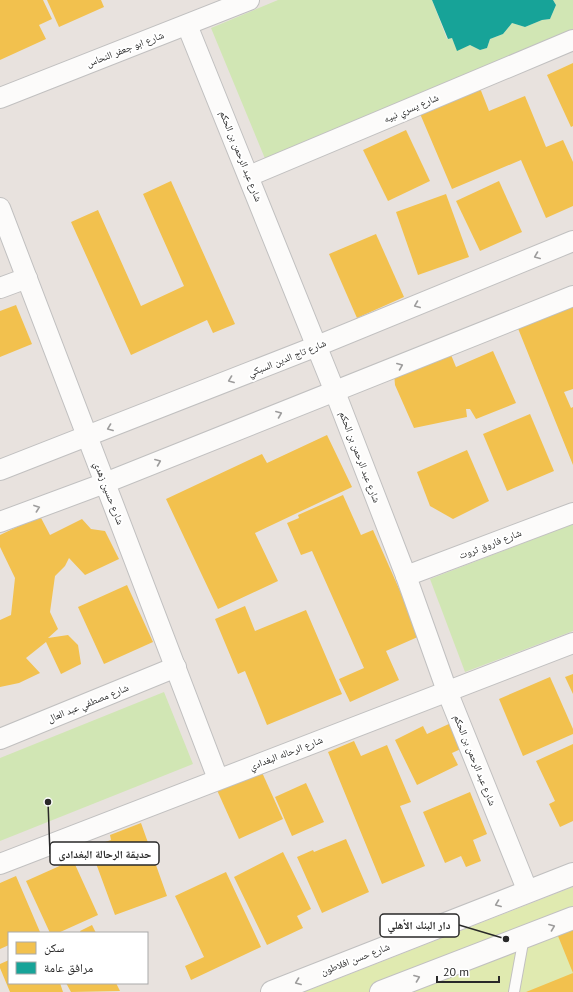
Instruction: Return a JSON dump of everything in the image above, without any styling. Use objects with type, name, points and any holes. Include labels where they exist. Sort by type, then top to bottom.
[{"type":"street","name":"شارع ابو جعفر النحاس","points":[[0,98],[249,0]]},
{"type":"street","name":"شارع عبد الرحمن بن الحكم","points":[[188,25],[317,346],[406,576],[447,691],[528,892]]},
{"type":"street","name":"شارع يسري نبيه","points":[[249,176],[573,40]]},
{"type":"street","name":"شارع حسين زهدي","points":[[0,208],[218,779]]},
{"type":"street","name":"شارع تاج الدين السبكي","points":[[0,470],[317,346],[573,241]]},
{"type":"street","points":[[0,288],[27,278]]},
{"type":"street","points":[[0,522],[105,483],[573,296]]},
{"type":"street","name":"شارع فاروق ثروت","points":[[406,576],[573,513]]},
{"type":"street","name":"شارع الرحاله البغدادي","points":[[0,864],[573,643]]},
{"type":"street","name":"شارع مصطفي عبد العال","points":[[0,739],[176,667]]},
{"type":"street","name":"شارع حسن افلاطون","points":[[272,992],[573,874]]},
{"type":"street","points":[[380,992],[573,918]]},
{"type":"lane","points":[[514,992],[524,938]]},
{"type":"green space","points":[[278,0],[432,0],[447,39],[452,38],[457,50],[470,45],[480,50],[487,48],[490,39],[503,34],[512,23],[525,27],[542,20],[550,19],[556,5],[553,0],[573,0],[573,33],[266,161],[211,28]]},
{"type":"green space","points":[[573,524],[573,631],[465,672],[430,579]]},
{"type":"green space","points":[[164,692],[193,764],[0,841],[0,758]]},
{"type":"green space","points":[[573,887],[573,992],[304,992]]},
{"type":"building: سكن","points":[[0,0],[43,0],[52,19],[39,25],[46,39],[0,60]]},
{"type":"building: سكن","points":[[47,0],[101,0],[104,7],[59,27]]},
{"type":"building: سكن","points":[[573,63],[573,126],[571,127],[547,75]]},
{"type":"building: سكن","points":[[478,83],[489,111],[525,96],[546,147],[563,140],[573,162],[573,206],[546,218],[521,160],[452,189],[418,109]]},
{"type":"building: سكن","points":[[406,130],[430,181],[388,201],[363,150]]},
{"type":"building: سكن","points":[[171,181],[235,324],[213,333],[207,320],[131,355],[71,222],[98,210],[141,306],[184,286],[143,194]]},
{"type":"building: سكن","points":[[499,181],[522,232],[480,251],[456,201]]},
{"type":"building: سكن","points":[[446,194],[469,257],[418,275],[396,212]]},
{"type":"building: سكن","points":[[376,234],[404,297],[357,318],[329,254]]},
{"type":"building: سكن","points":[[573,304],[573,389],[564,392],[571,408],[573,407],[573,465],[515,321]]},
{"type":"building: سكن","points":[[16,305],[32,344],[0,357],[0,311]]},
{"type":"building: سكن","points":[[449,350],[456,367],[493,351],[516,403],[476,419],[470,409],[466,409],[467,417],[414,428],[395,385],[394,373]]},
{"type":"building: سكن","points":[[530,414],[554,471],[507,491],[483,434]]},
{"type":"building: سكن","points":[[327,435],[352,487],[255,533],[278,581],[218,609],[166,499],[262,454],[267,463]]},
{"type":"building: سكن","points":[[467,450],[489,501],[453,519],[430,506],[417,472]]},
{"type":"building: سكن","points":[[343,495],[361,535],[373,530],[420,636],[386,651],[399,680],[350,702],[339,679],[364,668],[312,551],[301,555],[287,523],[299,518],[298,515]]},
{"type":"building: سكن","points":[[40,516],[50,535],[82,519],[91,529],[105,531],[119,559],[85,575],[69,558],[65,566],[55,576],[50,612],[58,629],[48,638],[68,635],[78,645],[81,664],[61,674],[46,642],[26,658],[40,673],[19,683],[0,687],[0,620],[11,615],[15,578],[0,547],[0,535]]},
{"type":"building: سكن","points":[[127,585],[153,642],[104,664],[78,607]]},
{"type":"building: سكن","points":[[245,606],[255,631],[306,610],[342,694],[267,725],[245,671],[238,674],[215,619]]},
{"type":"building: سكن","points":[[573,674],[573,694],[565,677]]},
{"type":"building: سكن","points":[[550,677],[573,729],[573,734],[523,756],[499,699]]},
{"type":"building: سكن","points":[[451,723],[463,748],[452,753],[458,765],[417,785],[395,740],[423,726],[427,734]]},
{"type":"building: سكن","points":[[354,741],[361,756],[387,745],[411,802],[400,806],[425,866],[382,884],[328,752]]},
{"type":"building: سكن","points":[[573,744],[573,821],[560,827],[549,804],[555,801],[536,761]]},
{"type":"building: سكن","points":[[260,768],[283,819],[239,839],[216,788]]},
{"type":"building: سكن","points":[[306,783],[324,822],[292,836],[275,797]]},
{"type":"building: سكن","points":[[470,792],[487,834],[473,840],[481,861],[466,867],[461,856],[445,863],[423,812]]},
{"type":"building: سكن","points":[[141,823],[167,896],[115,915],[90,847],[111,840],[110,835]]},
{"type":"building: سكن","points":[[346,839],[369,892],[322,913],[297,857]]},
{"type":"building: سكن","points":[[283,852],[311,909],[297,916],[303,928],[267,945],[234,877]]},
{"type":"building: سكن","points":[[73,860],[98,915],[60,932],[50,932],[26,881]]},
{"type":"building: سكن","points":[[226,872],[261,947],[191,980],[185,966],[204,957],[175,896]]},
{"type":"building: سكن","points":[[16,876],[40,932],[8,932],[8,945],[0,949],[0,883]]},
{"type":"building: سكن","points":[[92,925],[96,932],[80,932]]},
{"type":"building: سكن","points":[[573,930],[573,973],[558,936]]},
{"type":"building: سكن","points":[[8,960],[8,984],[60,984],[63,992],[10,992],[0,968],[0,964]]},
{"type":"building: سكن","points":[[573,973],[573,992],[526,992]]},
{"type":"building: سكن","points":[[67,984],[116,984],[120,991],[71,992]]},
{"type":"building: مرافق عامة","points":[[432,0],[553,0],[556,5],[550,19],[542,20],[525,27],[512,23],[503,34],[490,39],[487,48],[480,50],[470,45],[457,51],[452,38],[448,39]]},
{"type":"place","name":"حديقة الرحالة البغدادى","points":[[48,802]]},
{"type":"place","name":"دار البنك الأهلي","points":[[506,939]]}]
